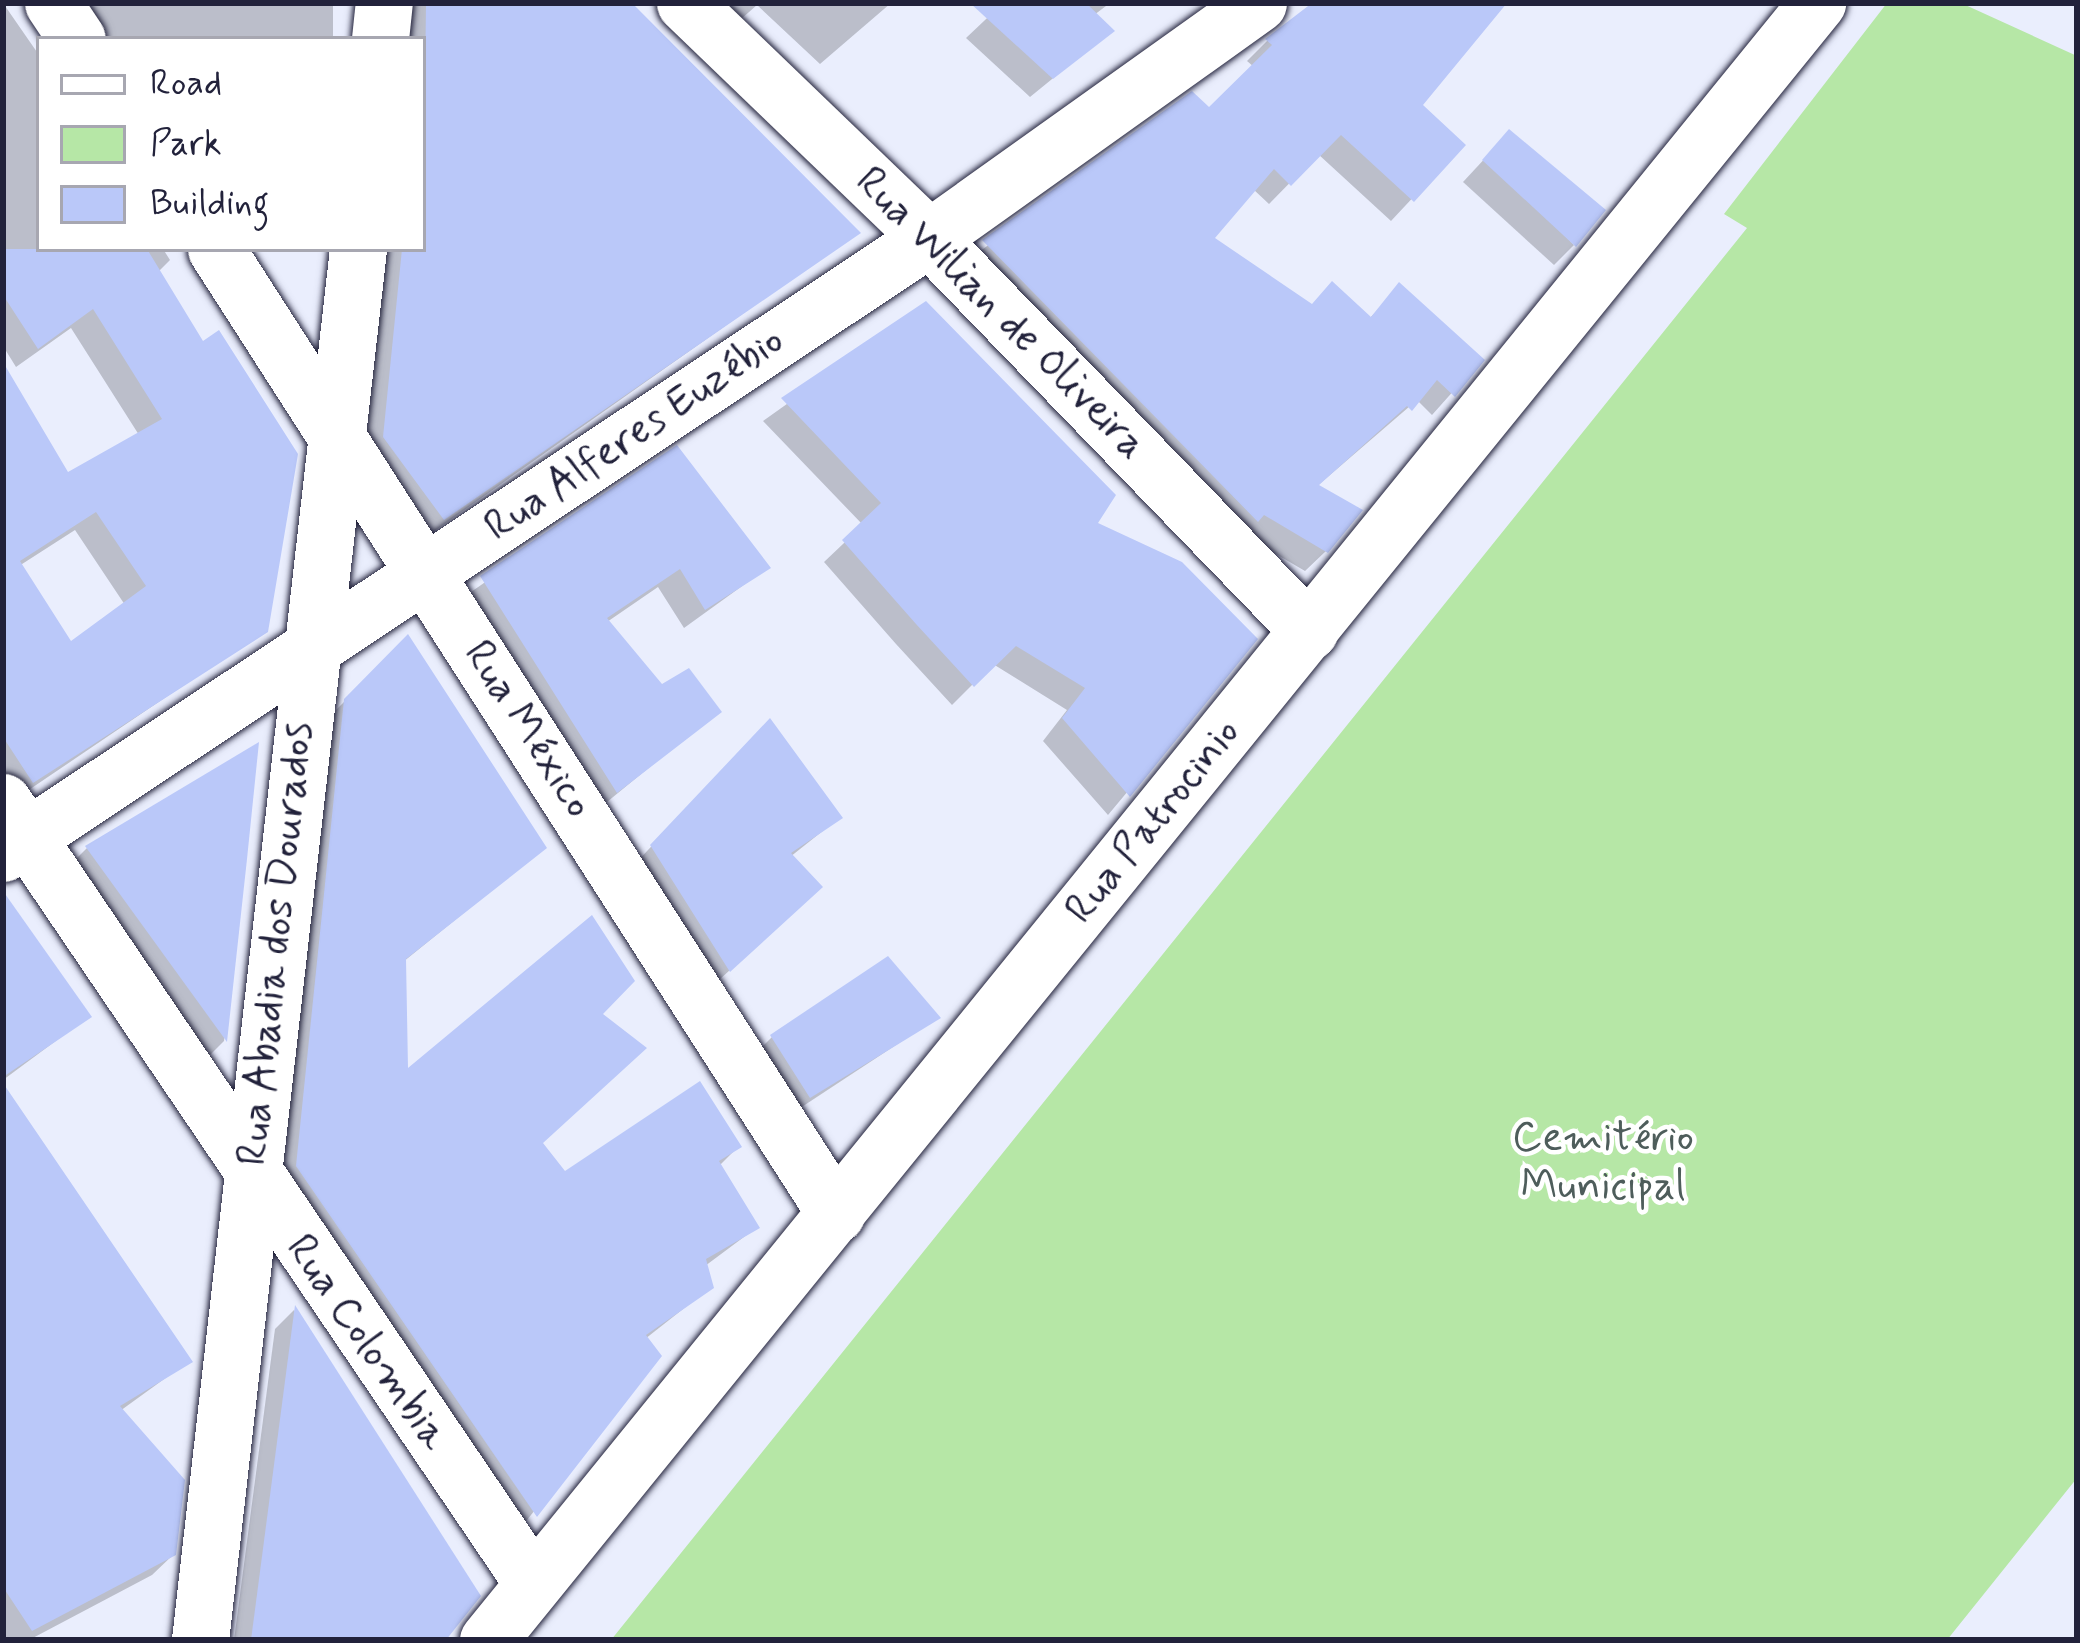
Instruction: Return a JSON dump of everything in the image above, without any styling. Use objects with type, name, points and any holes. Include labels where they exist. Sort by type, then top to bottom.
[{"type":"street","points":[[53,3],[75,36]]},
{"type":"street","points":[[380,36],[384,3]]},
{"type":"street","name":"Rua Wilian de Oliveira","points":[[686,3],[929,238],[1309,631]]},
{"type":"street","name":"Rua Alferes Euzébio","points":[[11,831],[307,657],[929,238],[1258,3]]},
{"type":"street","name":"Rua Patrocinio","points":[[488,1640],[1817,3]]},
{"type":"street","name":"Rua México","points":[[218,252],[836,1214]]},
{"type":"street","name":"Rua Abadia dos Dourados","points":[[200,1640],[254,1181],[307,657],[358,252]]},
{"type":"street","name":"Rua Colombia","points":[[11,831],[532,1582]]},
{"type":"green space","name":"Cemitério Municipal","points":[[1887,3],[1961,3],[2077,56],[2077,1478],[1947,1640],[611,1640],[1747,228],[1724,214]]},
{"type":"building","points":[[426,3],[632,3],[861,233],[444,520],[383,437],[402,252],[426,252]]},
{"type":"building","points":[[970,3],[1086,3],[1115,31],[1053,79]]},
{"type":"building","points":[[1312,3],[1507,3],[1423,105],[1466,145],[1414,202],[1341,135],[1291,186],[1274,169],[1215,238],[1312,304],[1332,281],[1371,317],[1399,282],[1485,360],[1455,397],[1437,380],[1412,411],[1407,406],[1319,485],[1363,510],[1328,553],[1264,515],[1258,522],[982,240],[1192,91],[1209,107],[1272,45],[1265,39]]},
{"type":"building","points":[[1509,129],[1606,210],[1576,247],[1482,160]]},
{"type":"building","points":[[3,249],[149,252],[203,341],[219,330],[298,454],[268,632],[33,783],[3,737],[3,362],[68,472],[162,419],[93,309],[38,349],[3,295]],"holes":[[[96,512],[146,586],[71,641],[20,561]]]},
{"type":"building","points":[[926,301],[1116,495],[1098,523],[1182,562],[1258,639],[1130,797],[1062,718],[1085,688],[1016,646],[974,687],[842,540],[881,503],[781,398]]},
{"type":"building","points":[[677,445],[771,568],[705,610],[680,569],[607,618],[662,684],[689,668],[722,712],[617,793],[480,576]]},
{"type":"building","points":[[408,634],[547,848],[406,959],[408,1068],[592,915],[635,981],[603,1014],[647,1048],[543,1143],[565,1171],[700,1081],[742,1147],[719,1161],[760,1228],[706,1259],[714,1288],[646,1335],[662,1356],[537,1517],[296,1166],[344,699]]},
{"type":"building","points":[[770,718],[843,818],[791,853],[823,887],[730,972],[650,845]]},
{"type":"building","points":[[259,742],[247,859],[227,1042],[85,846]]},
{"type":"building","points":[[3,891],[92,1017],[3,1077]]},
{"type":"building","points":[[888,956],[941,1018],[810,1098],[770,1035]]},
{"type":"building","points":[[3,1083],[193,1362],[120,1406],[185,1480],[176,1555],[32,1631],[3,1587]]},
{"type":"building","points":[[295,1305],[481,1596],[446,1640],[251,1640]]}]
